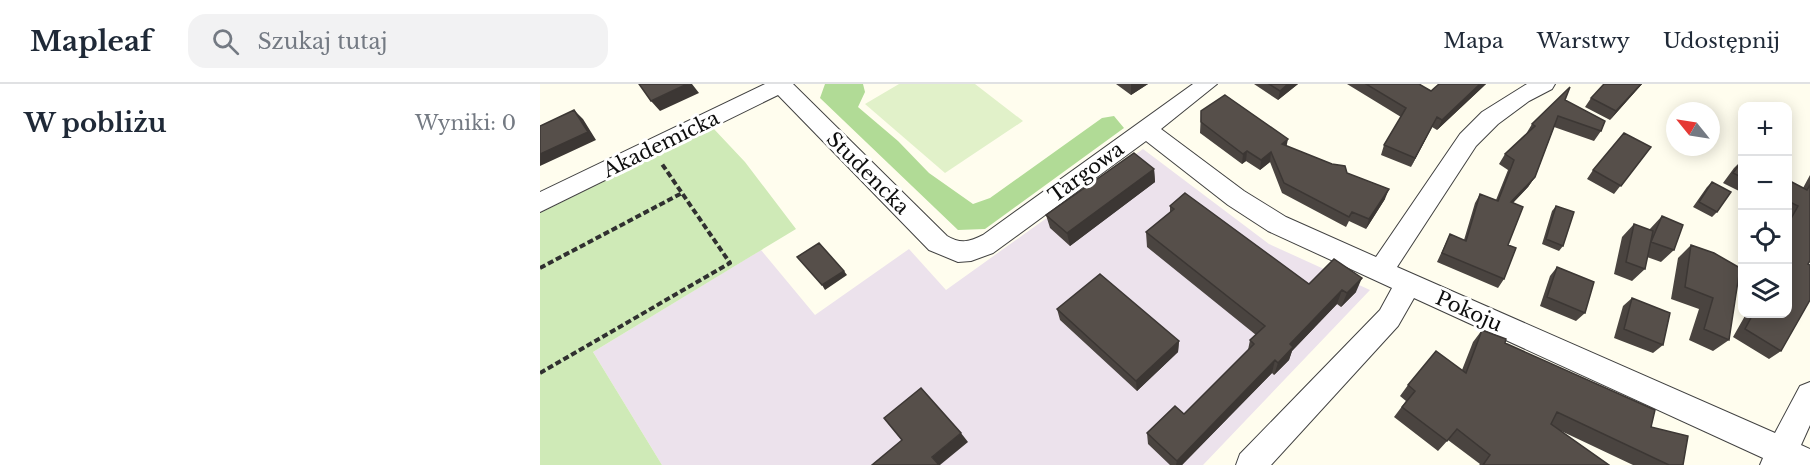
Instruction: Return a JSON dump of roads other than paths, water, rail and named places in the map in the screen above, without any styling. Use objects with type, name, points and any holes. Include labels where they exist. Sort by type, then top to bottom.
[{"type":"street","name":"Targowa","points":[[961,253],[980,249],[992,242],[1207,84]]},
{"type":"street","points":[[1380,272],[1468,140],[1490,118],[1521,96],[1545,84]]},
{"type":"street","name":"Akademicka","points":[[540,203],[652,149],[771,87]]},
{"type":"street","name":"Studencka","points":[[771,87],[938,243],[952,252],[961,253]]},
{"type":"street","name":"Pokoju","points":[[1146,129],[1236,198],[1277,224],[1779,458],[1810,465]]},
{"type":"street","points":[[1251,465],[1389,318],[1408,284]]},
{"type":"street","points":[[1779,458],[1810,395]]}]
